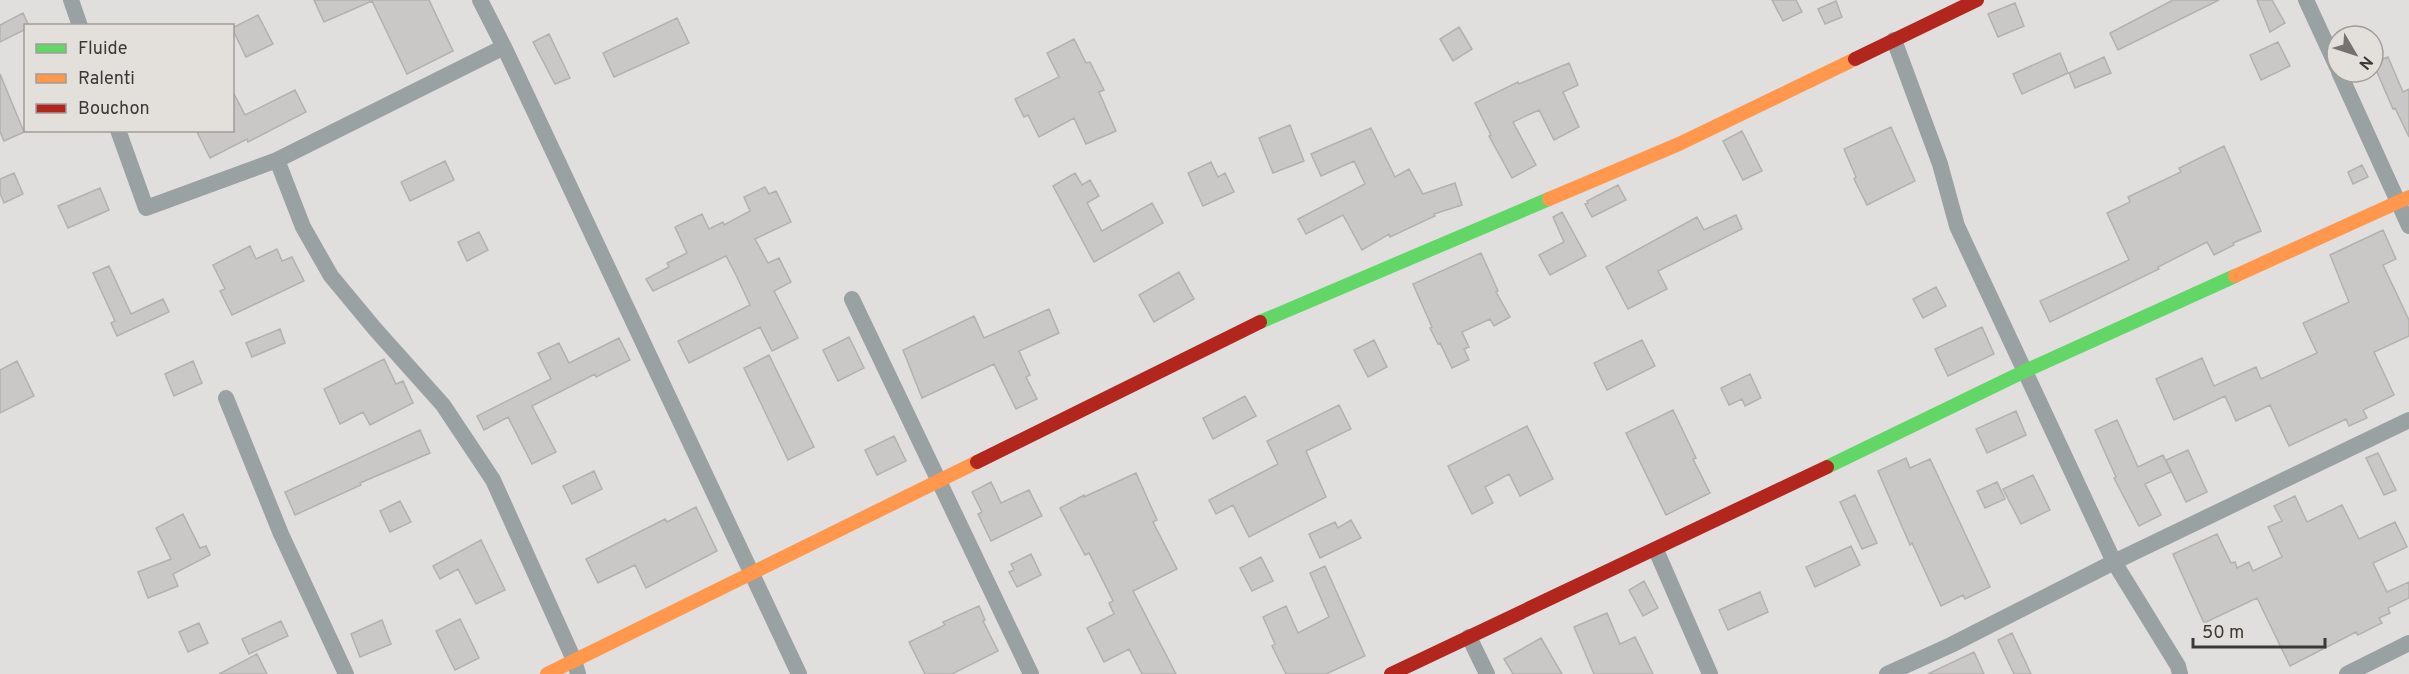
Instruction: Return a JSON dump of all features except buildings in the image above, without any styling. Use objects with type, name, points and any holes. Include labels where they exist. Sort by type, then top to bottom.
[{"type":"street","points":[[71,0],[79,24]]},
{"type":"street","points":[[480,0],[799,674]]},
{"type":"street","points":[[547,674],[576,667],[752,574],[1256,324],[1679,144],[1977,0]]},
{"type":"street","points":[[2306,0],[2325,41]]},
{"type":"street","points":[[1894,40],[1940,164],[1957,226],[2114,562],[2178,666],[2180,674]]},
{"type":"street","points":[[119,132],[146,208],[277,160],[504,47]]},
{"type":"street","points":[[2345,84],[2404,200],[2409,226]]},
{"type":"street","points":[[277,160],[303,227],[331,276],[443,405],[493,480],[576,667]]},
{"type":"street","points":[[1391,674],[1656,550],[2025,370],[2404,200]]},
{"type":"street","points":[[852,299],[1031,674]]},
{"type":"street","points":[[226,399],[281,534],[346,674]]},
{"type":"street","points":[[1887,674],[1951,645],[2114,562],[2409,420]]},
{"type":"street","points":[[1656,550],[1710,674]]},
{"type":"street","points":[[1469,637],[1487,674]]},
{"type":"street","points":[[2347,674],[2409,644]]},
{"type":"traffic: fast","points":[[1260,322],[1549,199]]},
{"type":"traffic: fast","points":[[1827,467],[2025,371],[2235,276]]},
{"type":"traffic: slow","points":[[1549,199],[1679,144],[1855,59]]},
{"type":"traffic: slow","points":[[2235,276],[2409,197]]},
{"type":"traffic: slow","points":[[547,674],[977,462]]},
{"type":"traffic: jam","points":[[1855,59],[1977,0]]},
{"type":"traffic: jam","points":[[977,462],[1260,322]]},
{"type":"traffic: jam","points":[[1391,674],[1827,467]]}]
